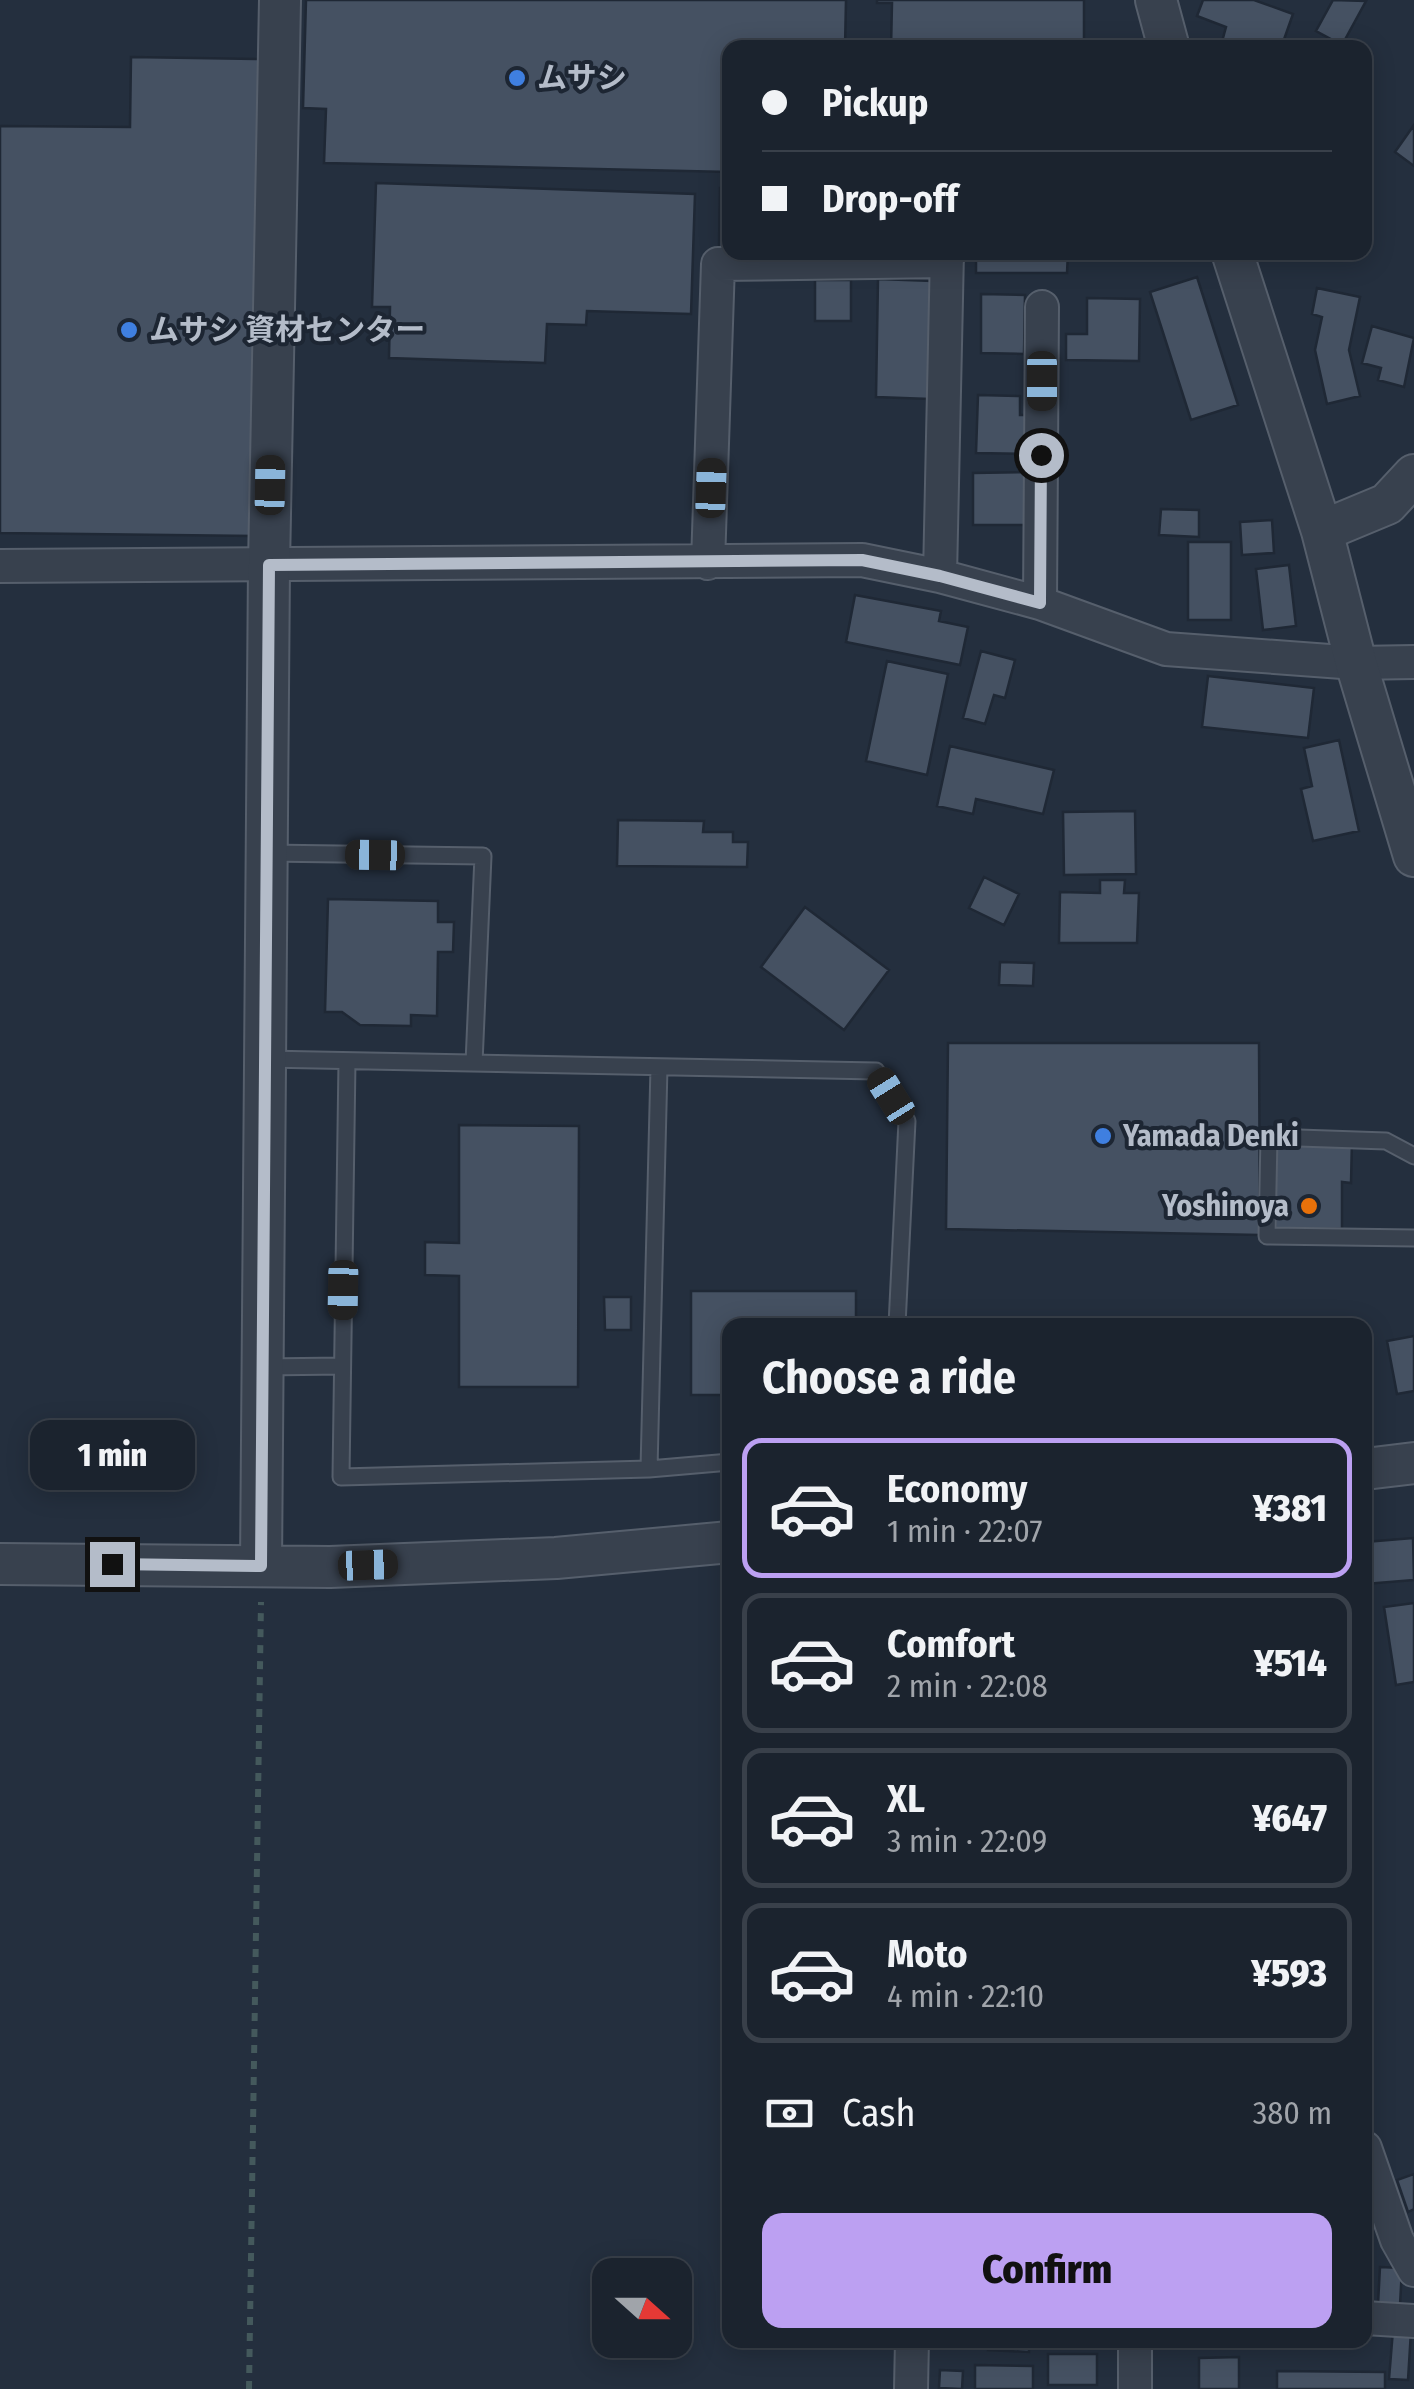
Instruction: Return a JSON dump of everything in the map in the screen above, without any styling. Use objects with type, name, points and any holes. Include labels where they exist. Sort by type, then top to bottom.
[{"type":"street","points":[[261,1566],[269,565],[280,0]]},
{"type":"street","points":[[1156,0],[1167,40]]},
{"type":"street","points":[[708,563],[718,264],[849,260]]},
{"type":"street","points":[[940,576],[948,260]]},
{"type":"street","points":[[1235,260],[1322,530],[1356,663],[1414,856]]},
{"type":"street","points":[[1040,603],[1042,307]]},
{"type":"street","points":[[1322,530],[1387,504],[1414,475]]},
{"type":"street","points":[[0,566],[862,560],[1040,603],[1166,650],[1356,663],[1414,662]]},
{"type":"street","points":[[1372,1468],[1414,1463]]},
{"type":"street","points":[[0,1564],[330,1567],[556,1558],[722,1543]]},
{"type":"street","points":[[1372,2168],[1397,2240],[1414,2270]]},
{"type":"street","points":[[1372,2318],[1414,2321]]},
{"type":"street","points":[[911,2389],[912,2348]]},
{"type":"street","points":[[1135,2348],[1135,2389]]},
{"type":"lane","points":[[267,853],[483,856],[474,1064]]},
{"type":"lane","points":[[265,1059],[876,1071],[907,1121],[898,1318]]},
{"type":"lane","points":[[347,1061],[340,1477],[649,1469],[722,1463]]},
{"type":"lane","points":[[649,1469],[659,1067]]},
{"type":"lane","points":[[1414,1156],[1386,1141],[1269,1137],[1267,1236],[1414,1238]]},
{"type":"lane","points":[[263,1367],[342,1366]]},
{"type":"path","points":[[249,2389],[261,1566]]},
{"type":"building","name":"ムサシ","points":[[306,0],[846,0],[845,40],[722,40],[722,172],[324,163],[326,109],[303,108]]},
{"type":"building","points":[[1084,0],[1084,40],[891,40],[892,3],[877,3]]},
{"type":"building","points":[[1203,0],[1254,0],[1293,14],[1284,40],[1228,40],[1223,38],[1226,27],[1197,16]]},
{"type":"building","points":[[1333,0],[1366,1],[1345,40],[1333,40],[1316,31]]},
{"type":"building","name":"ムサシ 資材センター","points":[[131,57],[261,59],[255,536],[0,533],[0,126],[130,127]]},
{"type":"building","points":[[1414,125],[1414,166],[1395,152]]},
{"type":"building","points":[[376,183],[695,194],[691,314],[587,311],[586,325],[547,324],[545,363],[389,358],[390,307],[372,307]]},
{"type":"building","points":[[720,188],[722,188],[722,247]]},
{"type":"building","points":[[976,260],[1068,260],[1067,273],[976,273]]},
{"type":"building","points":[[1197,277],[1238,405],[1191,420],[1150,292]]},
{"type":"building","points":[[878,279],[933,281],[930,399],[876,397]]},
{"type":"building","points":[[815,280],[851,280],[851,321],[815,321]]},
{"type":"building","points":[[1317,288],[1360,297],[1349,350],[1360,396],[1327,404],[1315,350],[1322,317],[1312,314]]},
{"type":"building","points":[[981,294],[1025,295],[1024,354],[981,353]]},
{"type":"building","points":[[1087,298],[1140,299],[1139,361],[1066,360],[1066,334],[1087,334]]},
{"type":"building","points":[[1372,326],[1414,338],[1404,387],[1378,380],[1381,368],[1362,363]]},
{"type":"building","points":[[978,395],[1020,396],[1020,415],[1030,415],[1029,454],[976,453]]},
{"type":"building","points":[[1027,472],[1027,525],[973,525],[973,473]]},
{"type":"building","points":[[1161,509],[1199,510],[1199,537],[1159,535]]},
{"type":"building","points":[[1272,520],[1274,553],[1242,555],[1240,522]]},
{"type":"building","points":[[1188,542],[1231,542],[1231,620],[1188,620]]},
{"type":"building","points":[[1289,565],[1296,626],[1263,630],[1256,569]]},
{"type":"building","points":[[855,595],[941,611],[939,621],[968,627],[960,665],[846,642]]},
{"type":"building","points":[[981,651],[1015,660],[1005,698],[994,695],[985,724],[963,718]]},
{"type":"building","points":[[887,661],[948,674],[927,775],[866,761]]},
{"type":"building","points":[[1208,676],[1314,688],[1308,738],[1202,727]]},
{"type":"building","points":[[1339,740],[1359,831],[1313,841],[1301,789],[1312,786],[1304,748]]},
{"type":"building","points":[[950,746],[1054,770],[1043,814],[976,799],[973,814],[937,806]]},
{"type":"building","points":[[1135,811],[1136,874],[1064,875],[1063,812]]},
{"type":"building","points":[[618,820],[704,821],[703,832],[733,832],[733,842],[748,842],[747,867],[617,866]]},
{"type":"building","points":[[984,877],[1019,894],[1004,925],[969,908]]},
{"type":"building","points":[[1100,880],[1125,880],[1124,893],[1139,893],[1137,943],[1059,943],[1060,892],[1100,893]]},
{"type":"building","points":[[328,899],[438,901],[438,922],[454,922],[453,952],[438,952],[437,1016],[411,1015],[411,1026],[360,1025],[342,1012],[325,1012]]},
{"type":"building","points":[[805,907],[889,970],[844,1030],[761,967]]},
{"type":"building","points":[[1000,962],[1034,963],[1033,986],[999,985]]},
{"type":"building","name":"Yamada Denki","points":[[948,1043],[1259,1043],[1260,1235],[946,1229]]},
{"type":"building","points":[[459,1125],[579,1126],[578,1387],[459,1387],[459,1276],[425,1275],[425,1242],[459,1243]]},
{"type":"building","name":"Yoshinoya","points":[[1276,1140],[1352,1140],[1351,1183],[1342,1182],[1342,1229],[1275,1229]]},
{"type":"building","points":[[691,1291],[856,1291],[856,1318],[722,1318],[722,1395],[691,1395]]},
{"type":"building","points":[[604,1297],[631,1297],[631,1330],[605,1330]]},
{"type":"building","points":[[1414,1336],[1414,1391],[1397,1394],[1387,1341]]},
{"type":"building","points":[[1413,1538],[1414,1580],[1372,1583],[1372,1541]]},
{"type":"building","points":[[1414,1603],[1414,1682],[1396,1685],[1384,1607]]},
{"type":"building","points":[[1414,2174],[1414,2209],[1408,2212],[1397,2180]]},
{"type":"building","points":[[1380,2267],[1402,2268],[1400,2305],[1378,2304]]},
{"type":"building","points":[[1393,2330],[1411,2331],[1408,2380],[1389,2379]]},
{"type":"building","points":[[1029,2348],[1029,2352],[988,2350]]},
{"type":"building","points":[[1048,2354],[1097,2354],[1097,2385],[1048,2385]]},
{"type":"building","points":[[1239,2357],[1239,2389],[1199,2389],[1199,2358]]},
{"type":"building","points":[[975,2365],[1033,2366],[1033,2389],[975,2389]]},
{"type":"building","points":[[940,2370],[963,2371],[962,2389],[939,2388]]},
{"type":"building","points":[[1277,2371],[1385,2372],[1385,2389],[1277,2389]]},
{"type":"place","name":"ムサシ","points":[[517,78]]},
{"type":"place","name":"ムサシ 資材センター","points":[[129,330]]},
{"type":"place","name":"Yamada Denki","points":[[1103,1136]]},
{"type":"place","name":"Yoshinoya","points":[[1309,1206]]},
{"type":"route","points":[[112,1564],[261,1566],[269,565],[862,560],[1040,603],[1041,455]]}]
